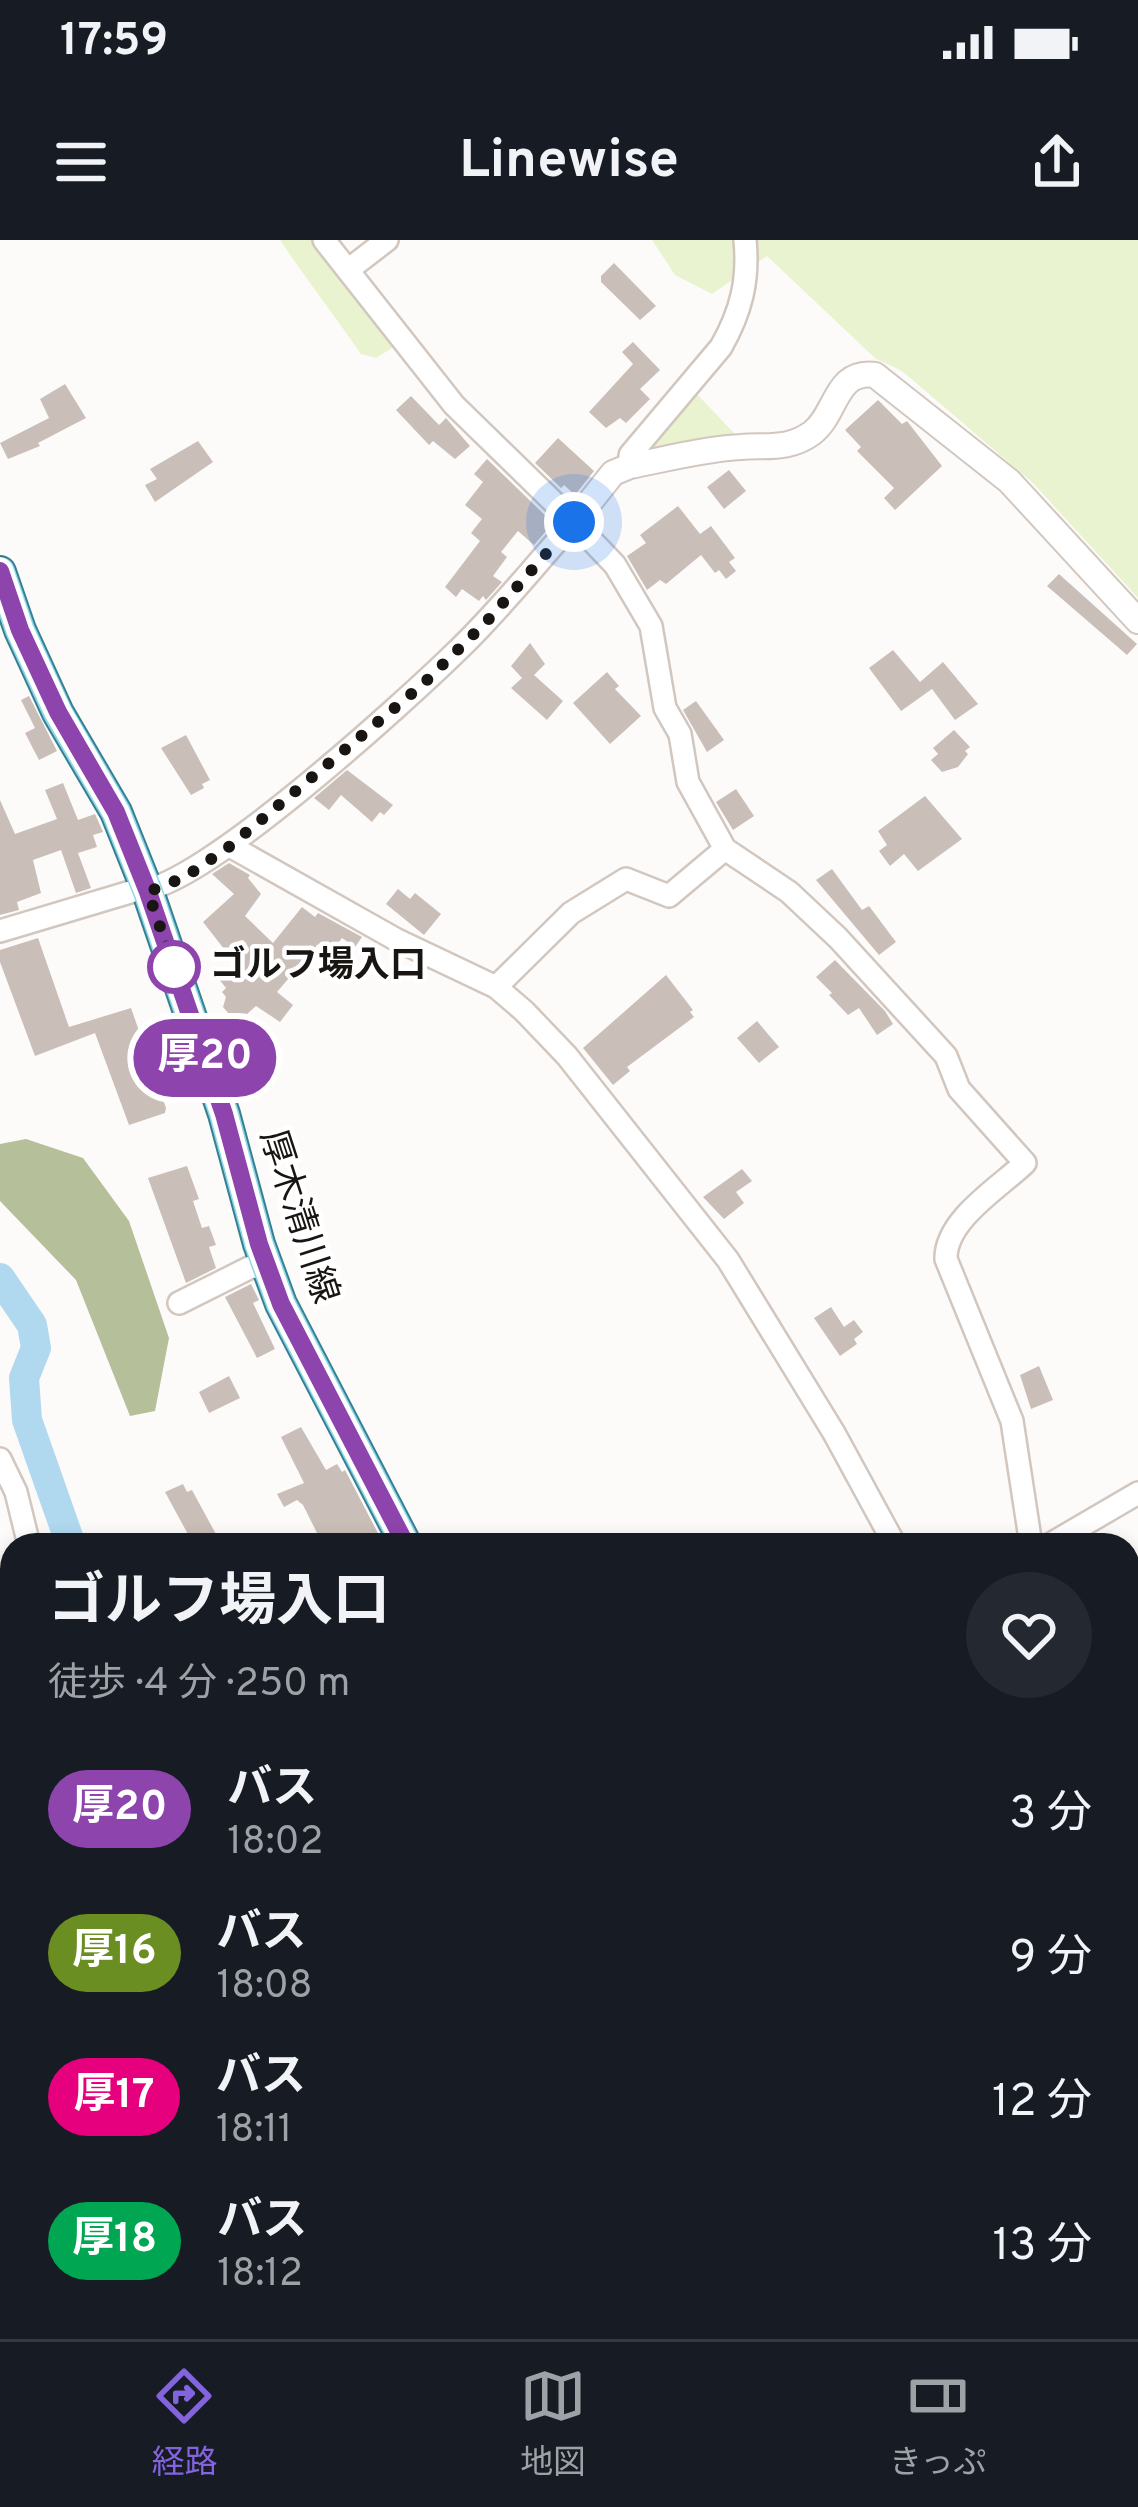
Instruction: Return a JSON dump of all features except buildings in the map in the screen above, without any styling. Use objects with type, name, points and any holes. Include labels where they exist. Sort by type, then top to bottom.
[{"type":"main road","name":"厚木清川線","points":[[0,572],[20,630],[58,712],[116,812],[148,892],[224,1114],[268,1268],[300,1346],[400,1533]]},
{"type":"street","points":[[324,240],[454,404],[616,565],[651,626],[665,708],[680,734],[688,782],[725,849],[789,892],[838,938],[946,1056],[959,1089],[1025,1162],[960,1223],[946,1248],[946,1258],[1012,1421],[1029,1533]]},
{"type":"street","points":[[348,270],[387,240]]},
{"type":"street","points":[[630,466],[630,455],[722,347],[742,305],[746,240]]},
{"type":"street","points":[[0,931],[137,890],[148,892],[185,877],[230,846],[457,652],[613,473],[740,447],[779,448],[812,432],[849,380],[862,374],[875,375],[1009,481],[1138,621]]},
{"type":"street","points":[[230,846],[397,940],[496,987],[567,1056],[728,1260],[834,1433],[888,1533]]},
{"type":"street","points":[[496,987],[571,913],[626,879],[668,896],[725,849]]},
{"type":"street","points":[[179,1303],[251,1268],[268,1268]]},
{"type":"street","points":[[0,1460],[16,1492],[26,1533]]},
{"type":"street","points":[[1069,1533],[1138,1493]]},
{"type":"green space","points":[[280,240],[317,240],[397,345],[376,358],[361,354]]},
{"type":"green space","points":[[652,240],[1138,240],[1138,598],[1033,483],[902,371],[876,359],[767,256],[712,294],[675,275]]},
{"type":"green space","points":[[689,393],[696,393],[734,433],[732,441],[652,456],[643,447]]},
{"type":"green space","points":[[26,1139],[83,1158],[129,1221],[169,1338],[155,1411],[130,1416],[76,1280],[0,1201],[0,1144]]},
{"type":"waterway","points":[[0,1278],[32,1325],[36,1348],[24,1378],[27,1420],[67,1533]]},
{"type":"bus line","name":"厚20","points":[[0,571],[20,630],[58,712],[116,812],[148,892],[224,1114],[259,1244],[281,1304],[400,1533]]},
{"type":"place","name":"ゴルフ場入口","points":[[174,967]]},
{"type":"route","points":[[174,967],[148,892],[185,877],[230,846],[422,685],[488,620],[574,522]]}]
